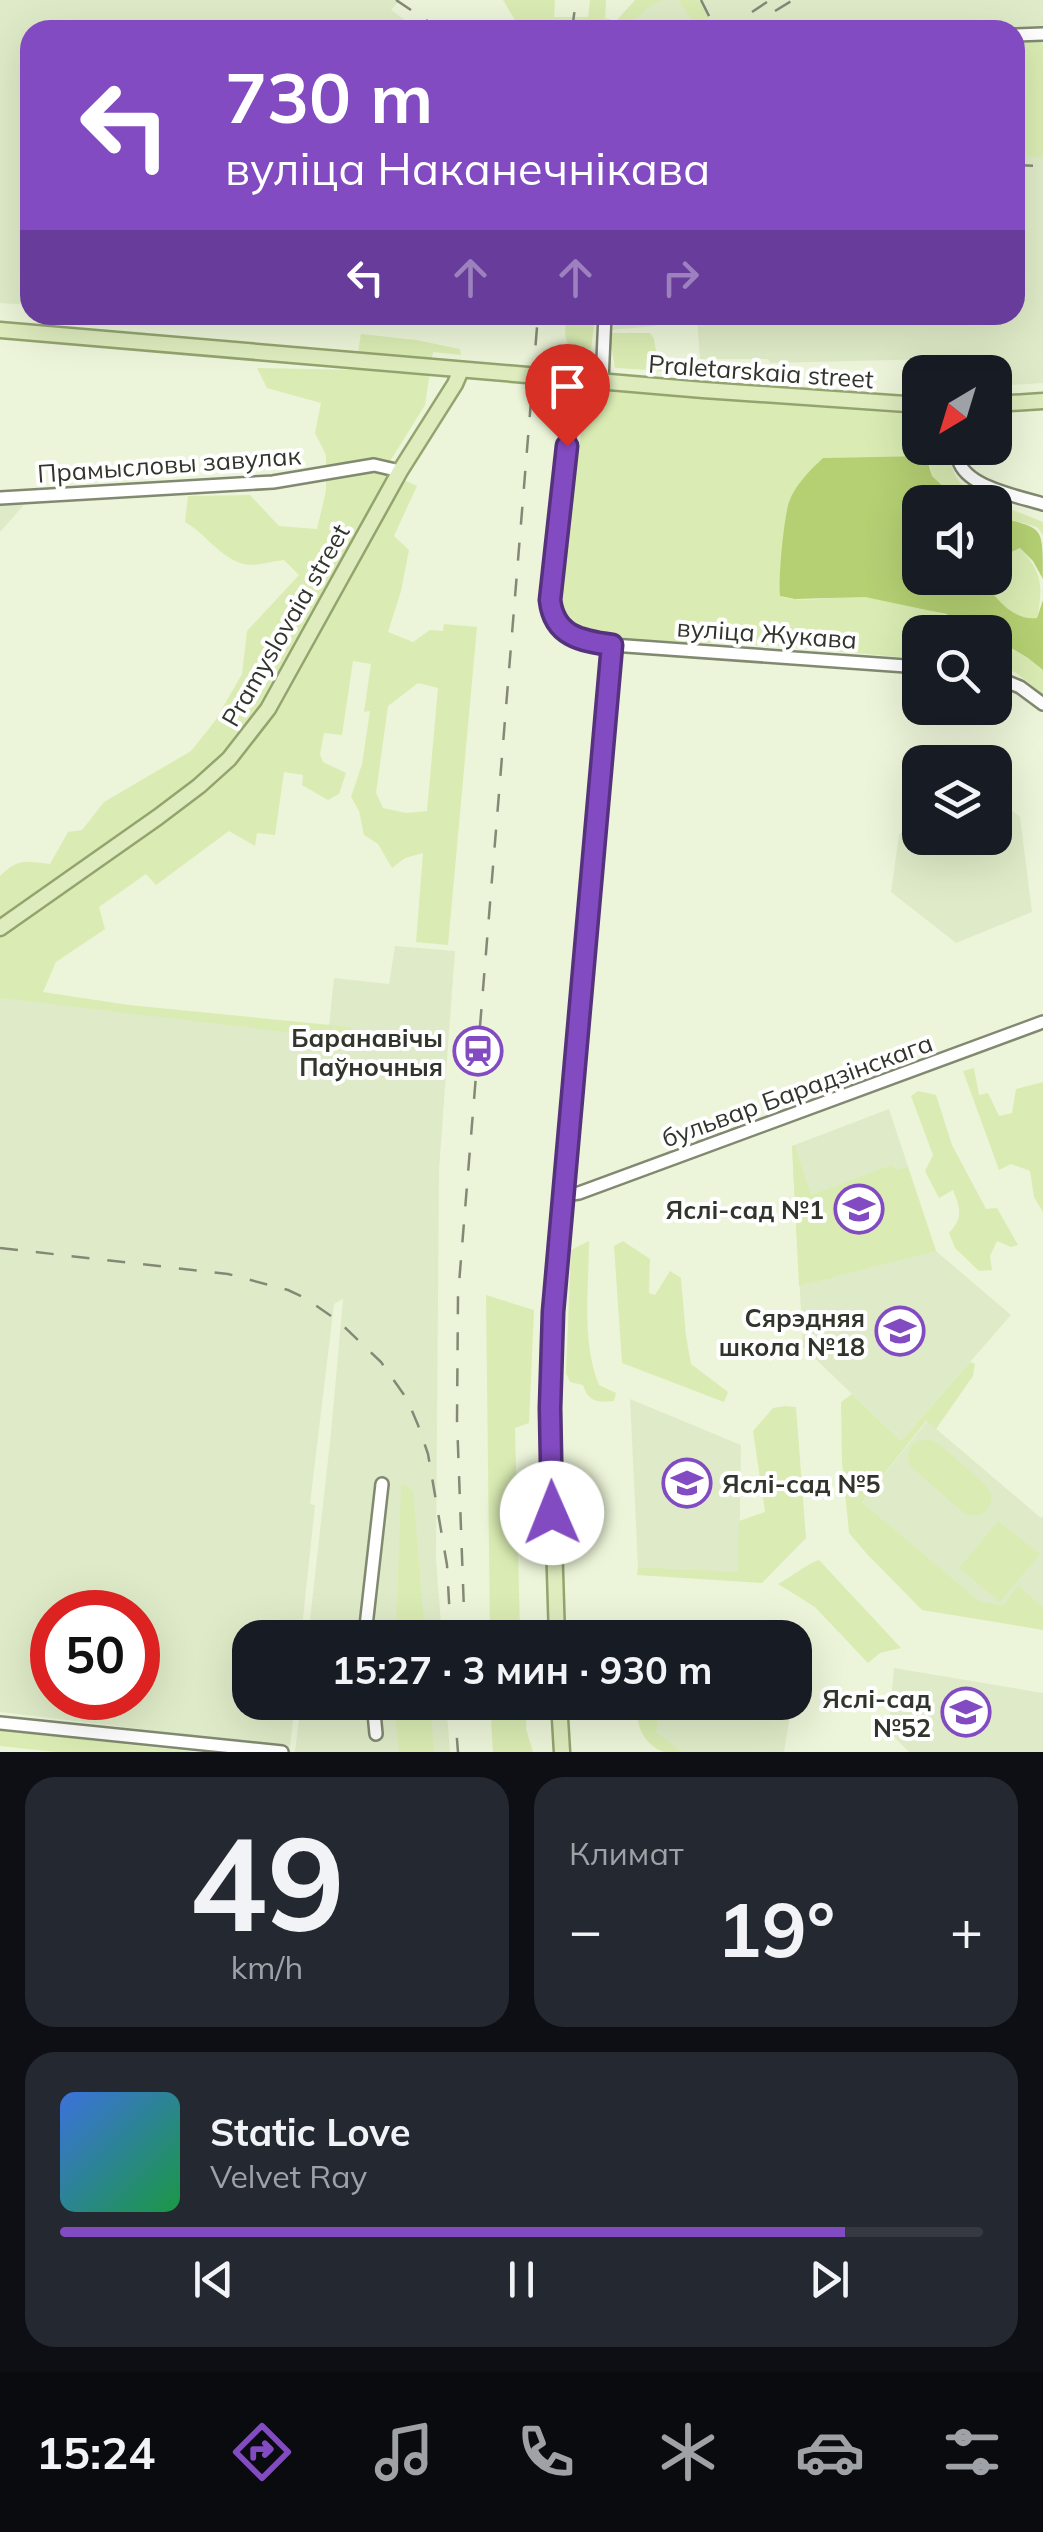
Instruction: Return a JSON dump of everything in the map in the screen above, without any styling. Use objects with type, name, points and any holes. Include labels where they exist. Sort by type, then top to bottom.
[{"type":"main road","name":"Praletarskaia street","points":[[0,330],[902,405]]},
{"type":"main road","name":"Pramyslovaia street","points":[[0,928],[158,818],[229,760],[268,709],[400,471],[461,370]]},
{"type":"main road","points":[[556,1620],[550,1408],[553,1312],[612,645],[572,636],[551,614],[574,378]]},
{"type":"main road","points":[[1012,403],[1043,401]]},
{"type":"main road","points":[[560,1720],[562,1752]]},
{"type":"street","points":[[602,381],[605,325]]},
{"type":"street","name":"Прамысловы завулак","points":[[0,498],[273,482],[374,465],[400,471]]},
{"type":"street","points":[[960,465],[982,485],[1043,504]]},
{"type":"street","name":"вуліца Жукава","points":[[612,645],[902,665]]},
{"type":"street","points":[[1012,684],[1043,704]]},
{"type":"street","name":"бульвар Барадзінскага","points":[[565,1195],[579,1194],[1043,1022]]},
{"type":"street","points":[[366,1620],[382,1484]]},
{"type":"street","points":[[374,1720],[376,1734]]},
{"type":"street","points":[[0,1722],[282,1752]]},
{"type":"shaded area","points":[[0,0],[400,0],[391,10],[405,20],[20,20],[20,304],[0,303]]},
{"type":"shaded area","points":[[503,0],[555,0],[554,17],[588,17],[590,0],[606,0],[605,18],[612,20],[515,20]]},
{"type":"shaded area","points":[[635,0],[662,0],[634,20],[617,20]]},
{"type":"shaded area","points":[[656,0],[1043,0],[1043,383],[1012,385],[1012,355],[902,355],[902,360],[770,363],[768,359],[700,359],[697,325],[1025,325],[1025,20],[629,20]]},
{"type":"shaded area","points":[[678,0],[699,0],[709,20],[692,20]]},
{"type":"shaded area","points":[[1025,36],[1041,36],[1043,47],[1043,157],[1025,156]]},
{"type":"shaded area","points":[[566,325],[594,325],[591,349],[568,345]]},
{"type":"shaded area","points":[[606,325],[655,325],[609,330]]},
{"type":"shaded area","points":[[609,333],[650,333],[665,371],[615,368]]},
{"type":"shaded area","points":[[361,334],[460,349],[461,355],[433,352],[425,405],[384,471],[417,486],[394,536],[409,550],[388,632],[413,642],[430,630],[443,631],[444,624],[477,627],[448,945],[416,942],[423,853],[405,858],[392,868],[378,844],[364,835],[359,811],[351,797],[362,764],[370,711],[364,712],[371,664],[353,661],[342,735],[324,733],[320,754],[323,762],[346,773],[339,794],[328,800],[302,785],[303,775],[284,772],[275,835],[257,833],[255,846],[229,831],[156,885],[146,874],[99,907],[105,929],[56,962],[43,992],[129,1005],[351,1027],[351,1035],[328,1037],[0,998],[0,876],[23,862],[50,864],[68,832],[82,830],[104,802],[191,751],[215,721],[242,674],[247,631],[299,575],[284,560],[253,565],[235,561],[185,522],[188,496],[250,495],[279,526],[317,529],[326,491],[326,455],[315,433],[321,403],[267,388],[257,368],[355,370]],"holes":[[[418,683],[438,688],[427,811],[406,813],[383,808],[376,793],[388,706]]]},
{"type":"shaded area","points":[[587,390],[902,414],[902,456],[823,458],[800,482],[789,502],[780,596],[800,600],[855,596],[881,599],[943,615],[902,615],[902,657],[779,646],[596,638],[577,630],[557,612]]},
{"type":"shaded area","points":[[902,456],[902,465],[929,465],[932,476],[942,485],[902,485],[902,595],[995,595],[1011,611],[1028,618],[1037,618],[1043,600],[1043,670],[1012,648],[1012,615],[948,615],[865,597],[780,596],[789,502],[799,484],[823,458]]},
{"type":"shaded area","points":[[952,465],[963,485],[942,485],[932,476],[930,466]]},
{"type":"shaded area","points":[[25,498],[23,506],[0,532],[0,500]]},
{"type":"shaded area","points":[[1012,510],[1043,522],[1043,535],[1037,527],[1012,520]]},
{"type":"shaded area","points":[[1012,520],[1037,531],[1043,579],[1033,561],[1020,548],[1012,552]]},
{"type":"shaded area","points":[[1020,548],[1037,573],[1037,619],[1019,616],[995,595],[1012,595],[1012,552]]},
{"type":"shaded area","points":[[1012,648],[1043,670],[1043,694],[1015,672]]},
{"type":"shaded area","points":[[1012,811],[1020,817],[1032,912],[956,943],[891,892],[902,831],[902,855],[1012,855]]},
{"type":"shaded area","points":[[395,946],[455,951],[439,1170],[436,1558],[441,1620],[310,1620],[343,1299],[334,1304],[310,1504],[315,1505],[303,1620],[232,1620],[232,1720],[293,1720],[290,1747],[66,1720],[160,1720],[160,1590],[30,1590],[30,1716],[0,1712],[0,996],[328,1036],[334,978],[389,984]]},
{"type":"shaded area","points":[[974,1068],[979,1095],[988,1093],[999,1116],[1012,1113],[1016,1089],[1043,1082],[1043,1212],[1034,1197],[1030,1171],[1011,1164],[999,1170],[963,1071]]},
{"type":"shaded area","points":[[918,1091],[936,1095],[952,1145],[986,1209],[997,1208],[1018,1245],[1011,1247],[997,1241],[990,1256],[992,1270],[979,1271],[955,1248],[949,1233],[959,1218],[958,1203],[953,1190],[939,1198],[925,1171],[933,1155],[911,1096]]},
{"type":"shaded area","points":[[889,1109],[936,1251],[1011,1315],[901,1441],[803,1347],[792,1146]]},
{"type":"shaded area","name":"Яслі-сад №1","points":[[795,1145],[811,1195],[892,1165],[896,1170],[908,1167],[936,1251],[799,1286],[792,1146]]},
{"type":"shaded area","points":[[589,1241],[590,1350],[599,1385],[616,1393],[614,1401],[591,1398],[583,1385],[570,1382],[566,1373],[571,1250]]},
{"type":"shaded area","points":[[623,1241],[650,1259],[649,1293],[655,1295],[670,1271],[681,1278],[691,1364],[728,1392],[724,1402],[622,1363],[614,1246]]},
{"type":"shaded area","points":[[486,1295],[534,1310],[529,1423],[515,1428],[520,1620],[490,1620]]},
{"type":"shaded area","points":[[970,1362],[975,1364],[973,1376],[936,1429],[926,1421],[862,1502],[980,1602],[1003,1605],[1018,1586],[1043,1607],[1043,1630],[922,1610],[849,1533],[841,1402],[852,1394],[901,1441]]},
{"type":"shaded area","name":"Яслі-сад №5","points":[[630,1399],[741,1445],[739,1573],[638,1567]]},
{"type":"shaded area","points":[[796,1407],[806,1538],[762,1583],[637,1575],[638,1567],[738,1572],[739,1521],[765,1512],[753,1431],[773,1408]]},
{"type":"shaded area","points":[[927,1421],[1043,1516],[1043,1607],[1018,1587],[1003,1605],[980,1603],[862,1502]]},
{"type":"shaded area","points":[[925,1439],[938,1443],[986,1485],[991,1502],[984,1512],[965,1514],[910,1466],[910,1448]]},
{"type":"shaded area","points":[[401,1484],[413,1490],[424,1620],[397,1620]]},
{"type":"shaded area","points":[[998,1521],[1040,1554],[1000,1602],[959,1568]]},
{"type":"shaded area","points":[[819,1560],[901,1648],[880,1653],[868,1663],[815,1607],[778,1584]]},
{"type":"shaded area","name":"Яслі-сад №52","points":[[894,1668],[1043,1693],[1043,1752],[909,1752],[888,1731]]},
{"type":"shaded area","points":[[299,1720],[447,1720],[450,1752],[295,1752]]},
{"type":"shaded area","points":[[396,1720],[431,1720],[434,1752],[399,1752]]},
{"type":"shaded area","points":[[491,1720],[526,1720],[533,1752],[493,1752]]},
{"type":"shaded area","points":[[638,1720],[658,1720],[656,1732],[682,1752],[657,1749]]},
{"type":"shaded area","points":[[657,1720],[789,1720],[784,1752],[682,1752],[655,1733]]},
{"type":"shaded area","points":[[0,1730],[195,1752],[56,1752],[0,1746]]},
{"type":"railway","points":[[396,0],[426,20]]},
{"type":"railway","points":[[573,20],[576,0]]},
{"type":"railway","points":[[701,0],[711,20]]},
{"type":"railway","points":[[752,12],[770,0]]},
{"type":"railway","points":[[775,11],[793,0]]},
{"type":"railway","points":[[1025,165],[1043,166]]},
{"type":"railway","points":[[464,1620],[457,1420],[458,1296],[537,325]]},
{"type":"railway","points":[[0,1248],[228,1274],[288,1290],[337,1320],[381,1362],[407,1399],[418,1425],[428,1454],[447,1565],[450,1620]]},
{"type":"railway","points":[[455,1720],[458,1752]]},
{"type":"place","name":"Баранавічы Паўночныя","points":[[478,1051]]},
{"type":"place","name":"Яслі-сад №1","points":[[859,1209]]},
{"type":"place","name":"Сярэдняя школа №18","points":[[900,1331]]},
{"type":"place","name":"Яслі-сад №5","points":[[687,1483]]},
{"type":"place","name":"Яслі-сад №52","points":[[966,1712]]},
{"type":"route","points":[[552,1513],[553,1312],[612,645],[572,636],[551,614],[567,446]]}]
